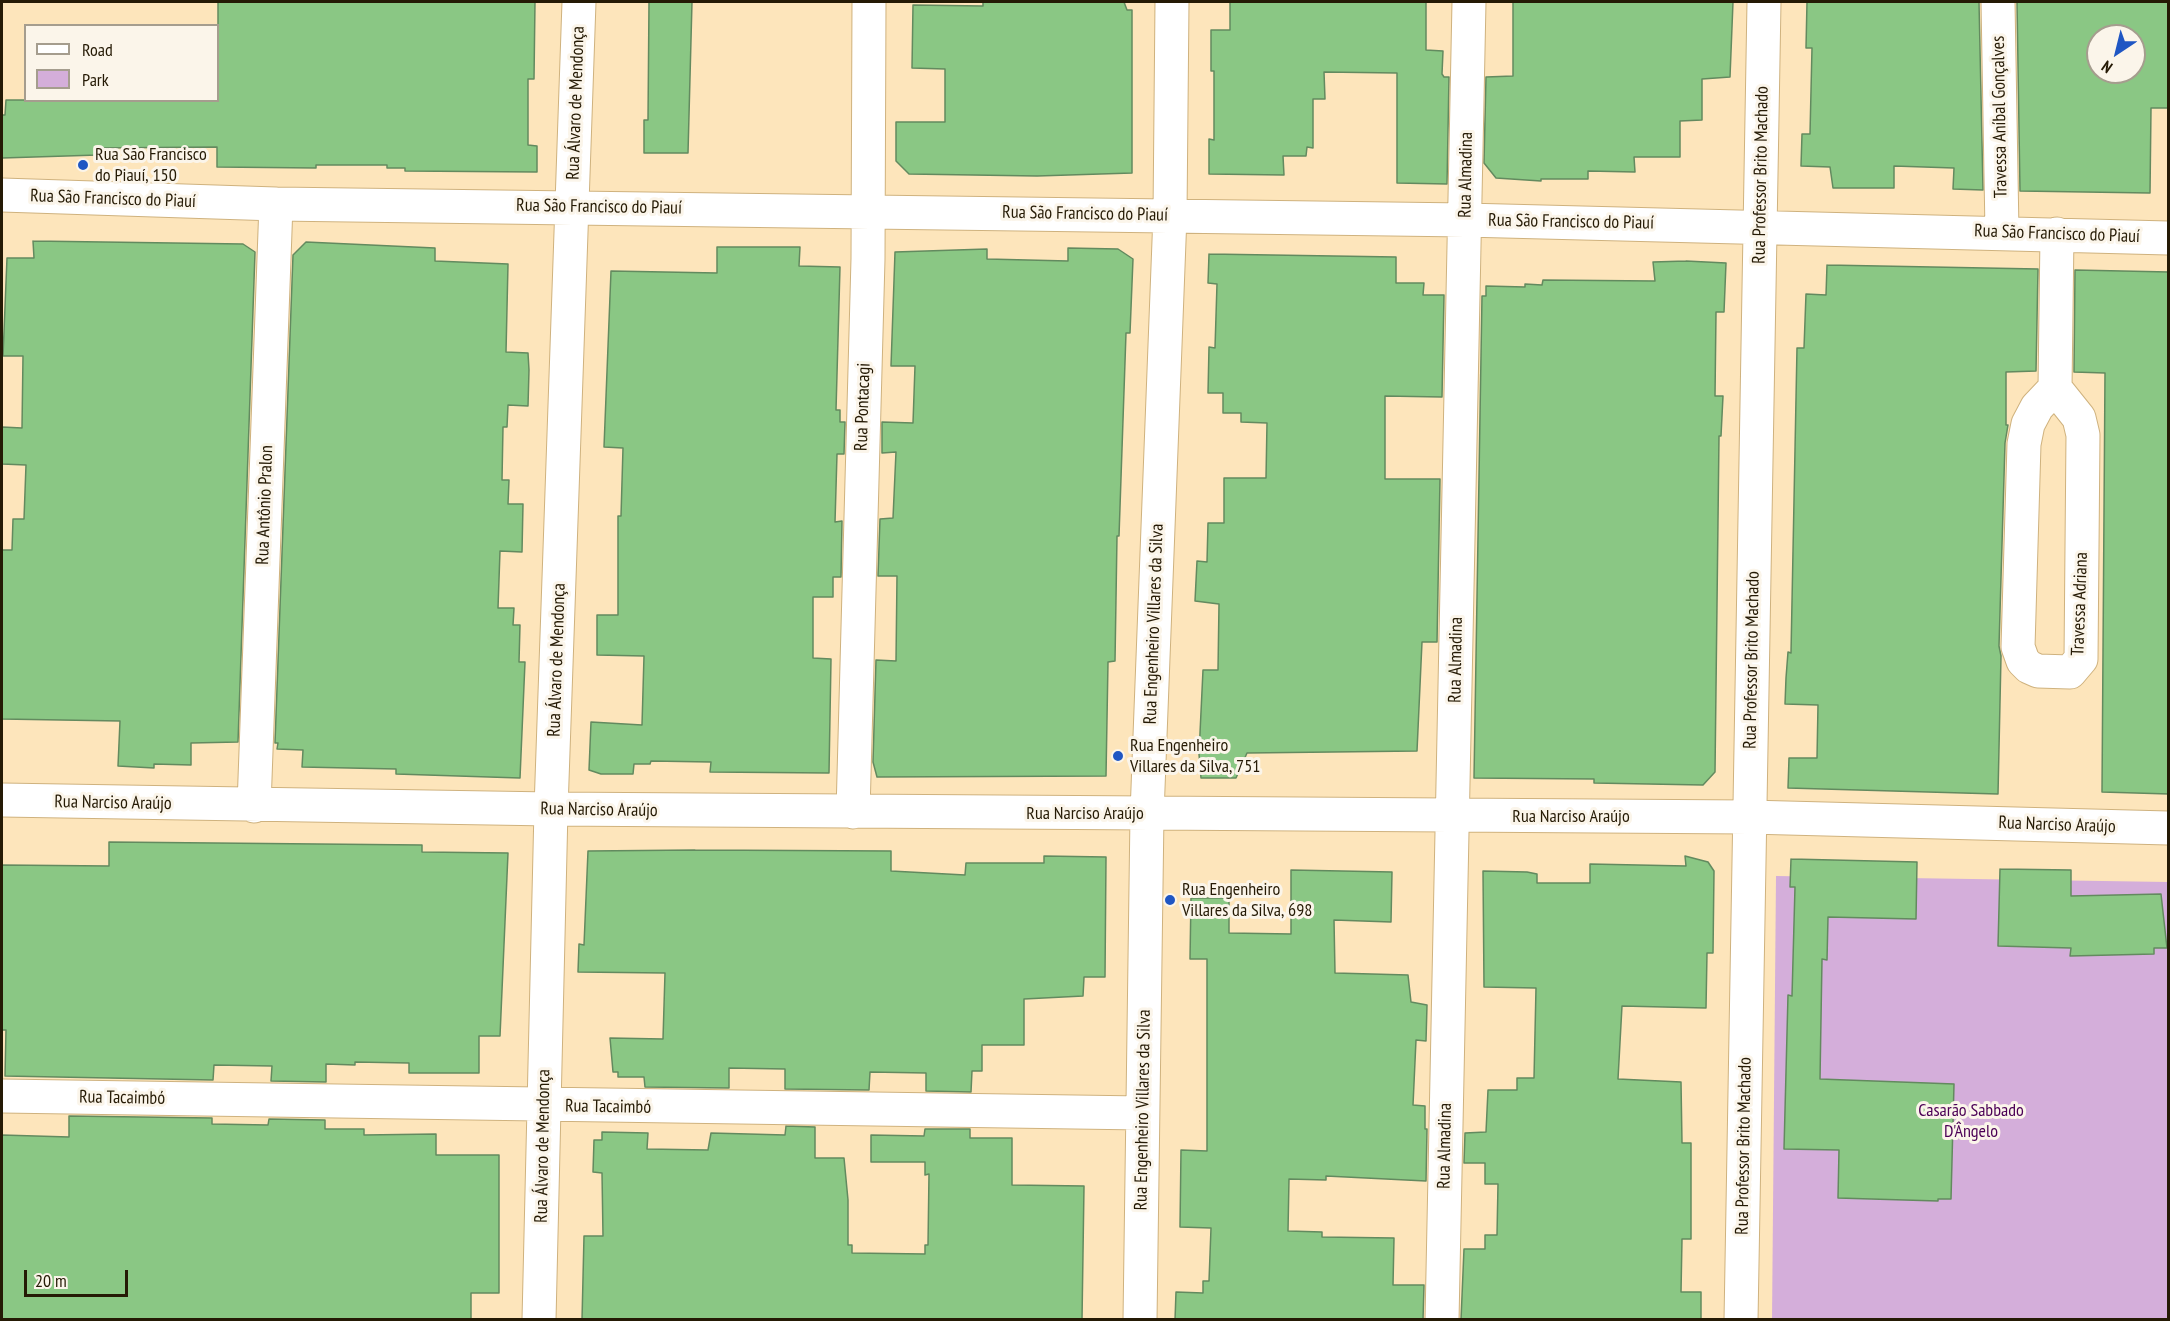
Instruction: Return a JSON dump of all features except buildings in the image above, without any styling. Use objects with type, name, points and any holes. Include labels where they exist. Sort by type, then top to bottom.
[{"type":"street","name":"Rua Álvaro de Mendonça","points":[[539,1320],[551,810],[579,2]]},
{"type":"street","name":"Rua Pontacagi","points":[[853,812],[868,211],[869,2]]},
{"type":"street","name":"Rua Engenheiro Villares da Silva","points":[[1140,1320],[1147,814],[1170,215],[1172,2]]},
{"type":"street","name":"Rua Almadina","points":[[1442,1320],[1469,2]]},
{"type":"street","name":"Rua Professor Brito Machado","points":[[1741,1320],[1764,2]]},
{"type":"street","name":"Travessa Aníbal Gonçalves","points":[[1998,2],[2002,232]]},
{"type":"street","name":"Rua São Francisco do Piauí","points":[[2,195],[276,204],[1465,220],[2169,238]]},
{"type":"street","name":"Rua Antônio Pralon","points":[[254,806],[276,204]]},
{"type":"street","points":[[2055,388],[2056,234]]},
{"type":"street","name":"Travessa Adriana","points":[[2055,388],[2079,418],[2083,435],[2081,659],[2070,672],[2038,671],[2029,667],[2023,661],[2018,647],[2024,444],[2028,424],[2037,407],[2055,388]]},
{"type":"street","name":"Rua Narciso Araújo","points":[[2,800],[551,810],[1749,817],[2169,828]]},
{"type":"street","name":"Rua Tacaimbó","points":[[2,1096],[543,1106],[1143,1113]]},
{"type":"green space","name":"Casarão Sabbado D'Ângelo","points":[[1776,876],[2168,882],[2168,1319],[1772,1320]]},
{"type":"place","name":"Rua São Francisco do Piauí, 150","points":[[83,165]]},
{"type":"place","name":"Rua Engenheiro Villares da Silva, 751","points":[[1118,756]]},
{"type":"place","name":"Rua Engenheiro Villares da Silva, 698","points":[[1170,900]]}]
